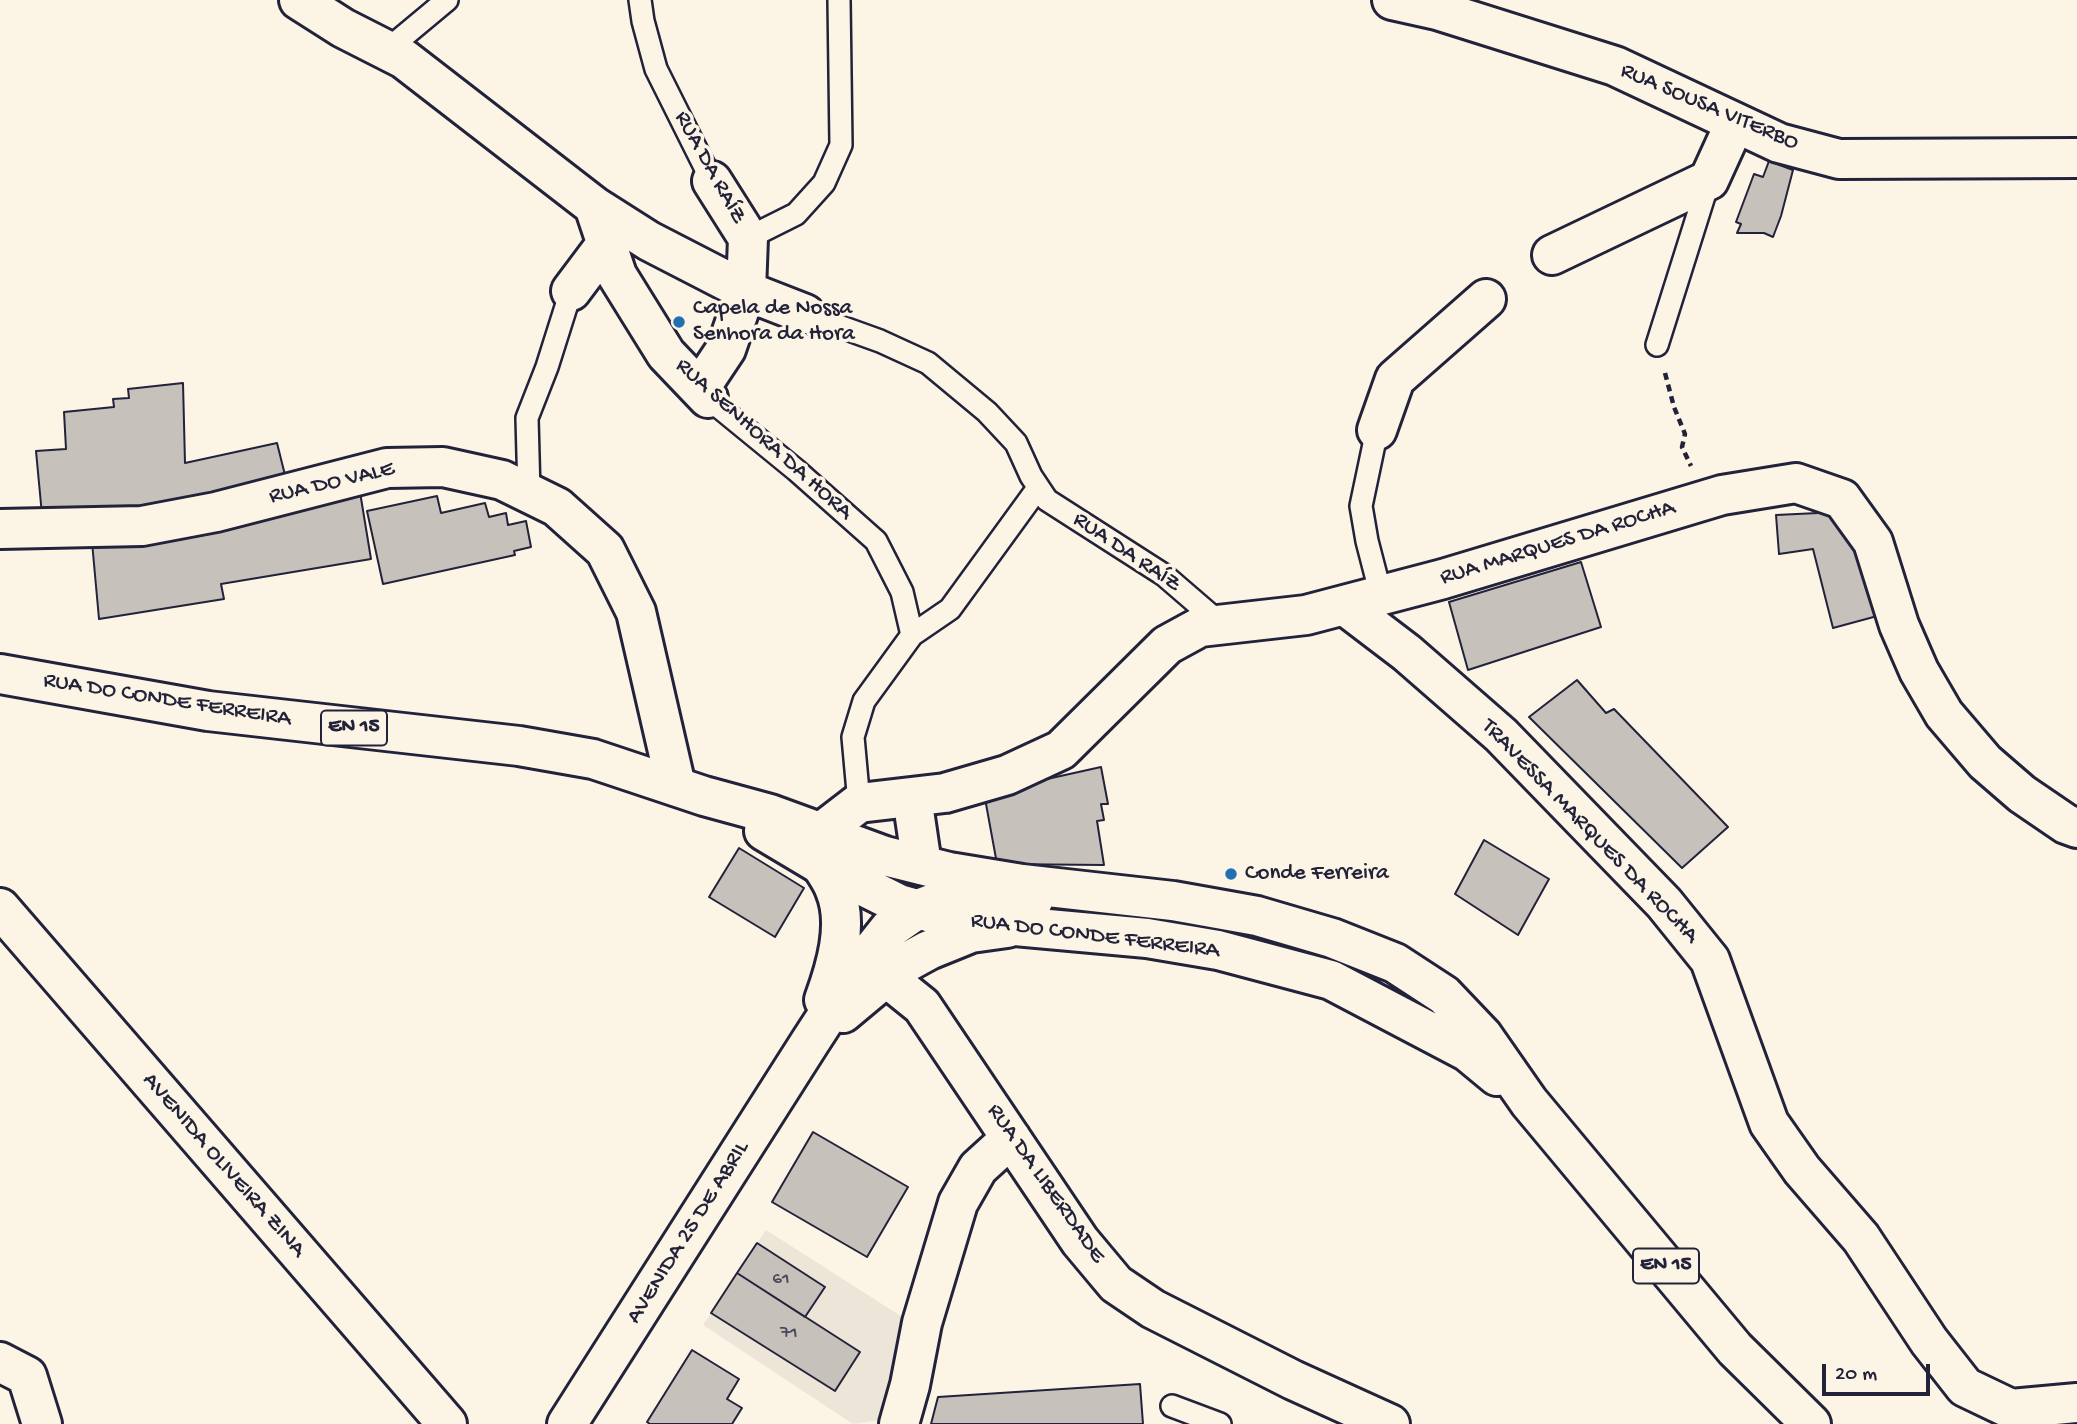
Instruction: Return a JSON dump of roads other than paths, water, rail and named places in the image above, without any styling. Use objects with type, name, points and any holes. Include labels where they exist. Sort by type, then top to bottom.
[{"type":"street","points":[[299,0],[343,28],[404,59],[594,205],[649,241],[746,291],[726,349],[704,393]]},
{"type":"street","name":"RUA SOUSA VITERBO","points":[[1415,3],[1615,66],[1779,143],[1839,159],[2077,158]]},
{"type":"street","points":[[1552,255],[1709,180],[1735,123]]},
{"type":"street","name":"RUA DA RAÍZ","points":[[712,181],[748,238],[746,291],[804,314]]},
{"type":"street","name":"RUA SENHORA DA HORA","points":[[594,205],[617,275],[666,354],[704,393]]},
{"type":"street","points":[[571,292],[607,243]]},
{"type":"street","points":[[1377,430],[1395,380],[1486,299]]},
{"type":"street","name":"RUA DO VALE","points":[[0,529],[142,526],[216,512],[387,468],[443,467],[502,480],[557,507],[605,550],[636,612],[690,791]]},
{"type":"street","name":"RUA MARQUES DA ROCHA","points":[[859,803],[945,793],[1007,775],[1060,750],[1167,645],[1200,627],[1306,615],[1443,579],[1721,495],[1796,483],[1842,499],[1873,542],[1899,625],[1919,671],[1944,714],[1985,762],[2022,794],[2066,824],[2077,828]]},
{"type":"street","name":"TRAVESSA MARQUES DA ROCHA","points":[[1344,605],[1408,653],[1501,735],[1664,903],[1710,960],[1769,1123],[1802,1170],[1861,1238],[1929,1341],[1965,1387],[2011,1409],[2077,1403]]},
{"type":"street","name":"RUA DO CONDE FERREIRA","points":[[9,683],[208,711],[519,746],[593,760],[690,791],[820,850],[899,904],[960,921],[1147,938],[1218,950],[1331,980],[1468,1052],[1529,1102]]},
{"type":"street","points":[[912,797],[922,865]]},
{"type":"street","points":[[820,850],[859,803]]},
{"type":"street","name":"RUA DO CONDE FERREIRA","points":[[820,850],[885,856],[949,872],[1022,884],[1185,903],[1257,916],[1332,938],[1395,963],[1444,995],[1483,1036],[1529,1102],[1735,1349],[1811,1424]]},
{"type":"street","name":"AVENIDA 25 DE ABRIL","points":[[810,1042],[837,956],[841,916],[835,889],[820,850]]},
{"type":"street","name":"RUA DO CONDE FERREIRA","points":[[918,909],[947,898],[996,897],[1189,920],[1273,939],[1332,938]]},
{"type":"street","name":"AVENIDA OLIVEIRA ZINA","points":[[0,908],[447,1424]]},
{"type":"street","name":"AVENIDA 25 DE ABRIL","points":[[567,1424],[858,968],[889,929],[918,909]]},
{"type":"street","name":"AVENIDA 25 DE ABRIL","points":[[810,1042],[898,967],[929,950],[971,933],[1021,926]]},
{"type":"street","name":"RUA DA LIBERDADE","points":[[886,977],[922,1006],[1080,1241],[1116,1284],[1153,1309],[1293,1380],[1390,1424]]},
{"type":"street","points":[[899,1424],[922,1323],[958,1203],[978,1168],[1011,1138]]},
{"type":"street","points":[[0,1362],[27,1376],[42,1424]]},
{"type":"lane","points":[[387,50],[447,0]]},
{"type":"lane","name":"RUA DA RAÍZ","points":[[640,0],[656,69],[712,181]]},
{"type":"lane","points":[[748,238],[796,214],[824,183],[841,145],[839,0]]},
{"type":"lane","points":[[1657,345],[1709,180]]},
{"type":"lane","points":[[529,493],[527,418],[571,292]]},
{"type":"lane","name":"RUA DA RAÍZ","points":[[804,314],[880,341],[928,363],[987,412],[1016,443],[1031,476],[1047,500],[1164,575],[1222,625]]},
{"type":"lane","name":"RUA SENHORA DA HORA","points":[[704,393],[876,541],[902,592],[912,635]]},
{"type":"lane","points":[[1377,430],[1361,506],[1381,595]]},
{"type":"lane","points":[[859,803],[853,737],[864,701],[912,635],[950,609],[1038,488]]},
{"type":"lane","points":[[1172,1406],[1220,1424]]},
{"type":"place","name":"Capela de Nossa Senhora da Hora","points":[[679,322]]},
{"type":"place","name":"Conde Ferreira","points":[[1231,874]]}]
